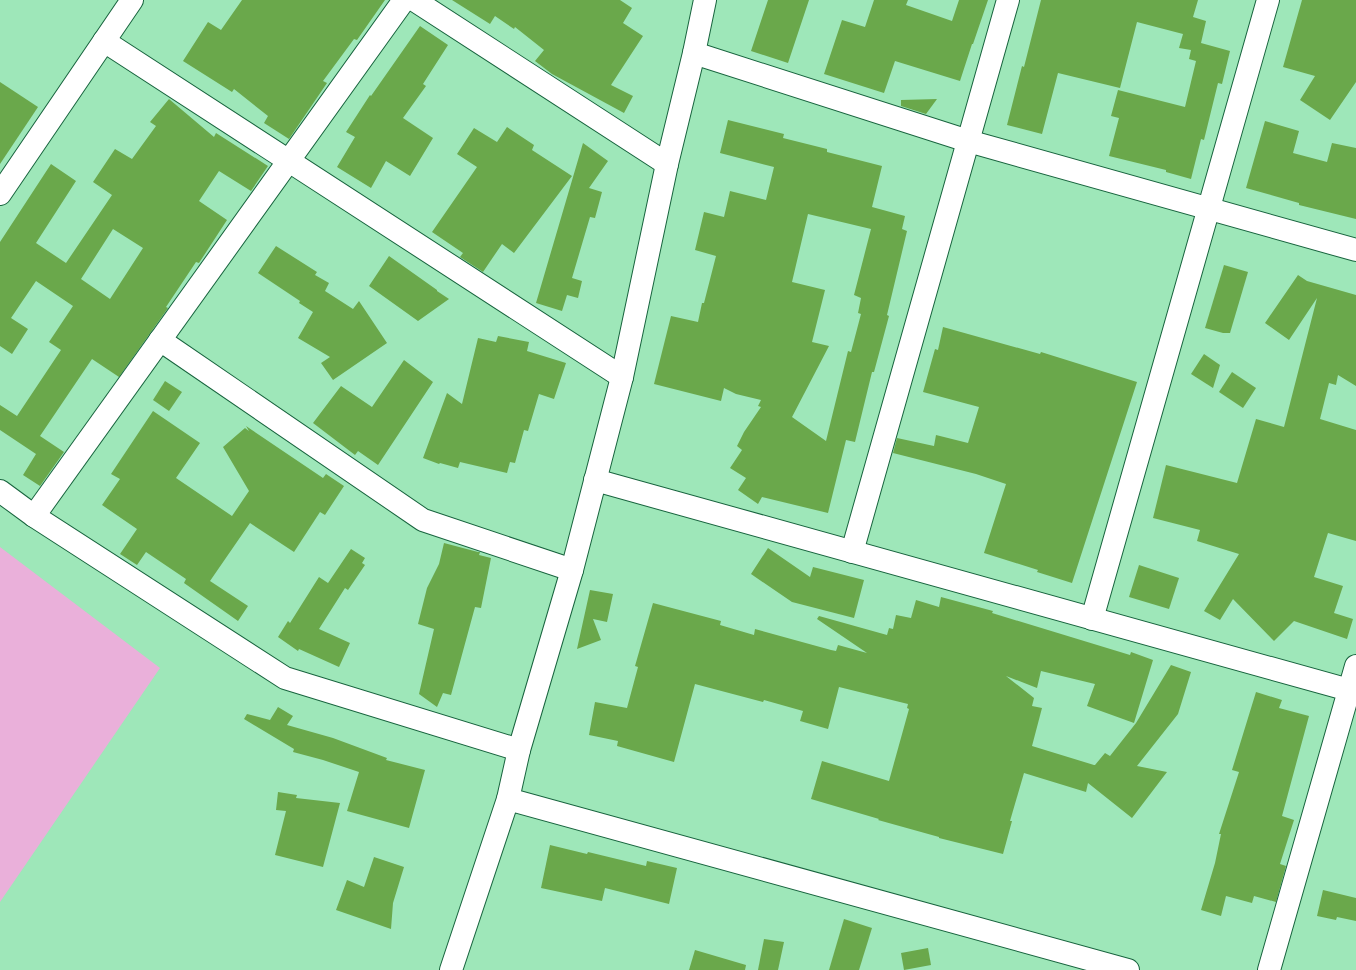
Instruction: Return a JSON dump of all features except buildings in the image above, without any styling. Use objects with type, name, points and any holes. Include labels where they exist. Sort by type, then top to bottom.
[{"type":"street","points":[[2,189],[132,0]]},
{"type":"street","points":[[34,516],[404,0]]},
{"type":"street","points":[[414,0],[667,164]]},
{"type":"street","points":[[451,970],[508,799],[519,750],[572,570],[622,377],[667,164],[694,53],[705,0]]},
{"type":"street","points":[[852,552],[1008,0]]},
{"type":"street","points":[[1092,619],[1268,0]]},
{"type":"street","points":[[104,41],[622,377]]},
{"type":"street","points":[[694,53],[968,141],[1356,250]]},
{"type":"street","points":[[160,340],[423,520],[572,570]]},
{"type":"street","points":[[595,480],[1353,691]]},
{"type":"street","points":[[0,491],[34,516],[285,678],[519,750]]},
{"type":"street","points":[[1269,970],[1353,691],[1356,666]]},
{"type":"street","points":[[508,799],[1128,970]]},
{"type":"shaded area","points":[[0,547],[160,668],[0,902]]}]
